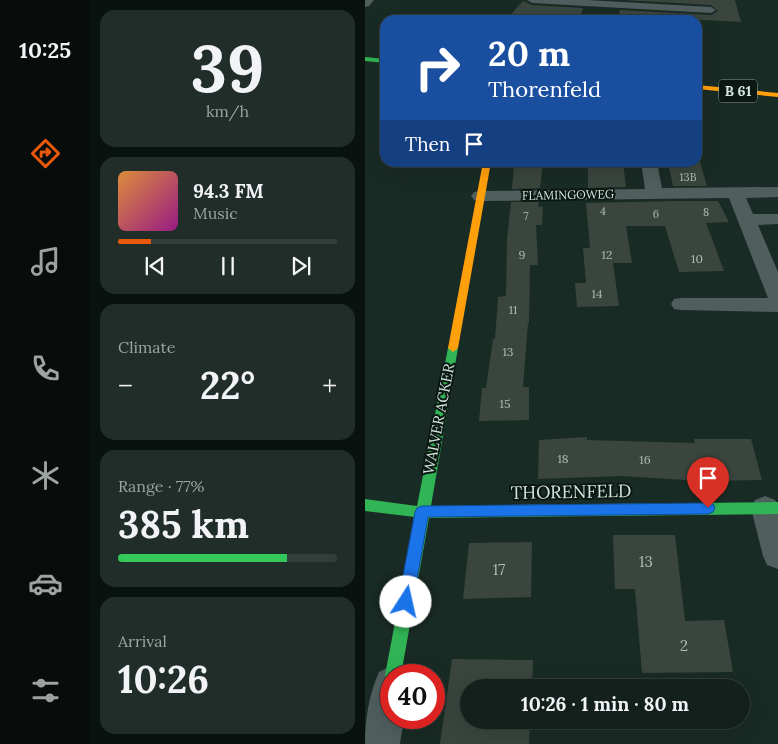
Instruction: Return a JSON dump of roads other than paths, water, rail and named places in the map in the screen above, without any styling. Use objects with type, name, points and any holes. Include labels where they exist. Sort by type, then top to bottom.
[{"type":"street","points":[[365,4],[369,0]]},
{"type":"street","points":[[532,0],[605,8],[711,10]]},
{"type":"street","points":[[365,59],[380,60]]},
{"type":"street","name":"B 61","points":[[702,88],[778,95]]},
{"type":"street","name":"WALVER ACKER","points":[[395,664],[486,167]]},
{"type":"street","points":[[650,167],[655,194]]},
{"type":"street","points":[[735,192],[778,297]]},
{"type":"street","name":"FLAMINGOWEG","points":[[480,196],[778,192]]},
{"type":"street","points":[[747,220],[778,219]]},
{"type":"street","points":[[683,304],[778,305]]},
{"type":"street","name":"THORENFELD","points":[[365,505],[422,512],[772,508]]},
{"type":"street","points":[[772,508],[778,556]]},
{"type":"street","points":[[381,744],[384,729]]}]
